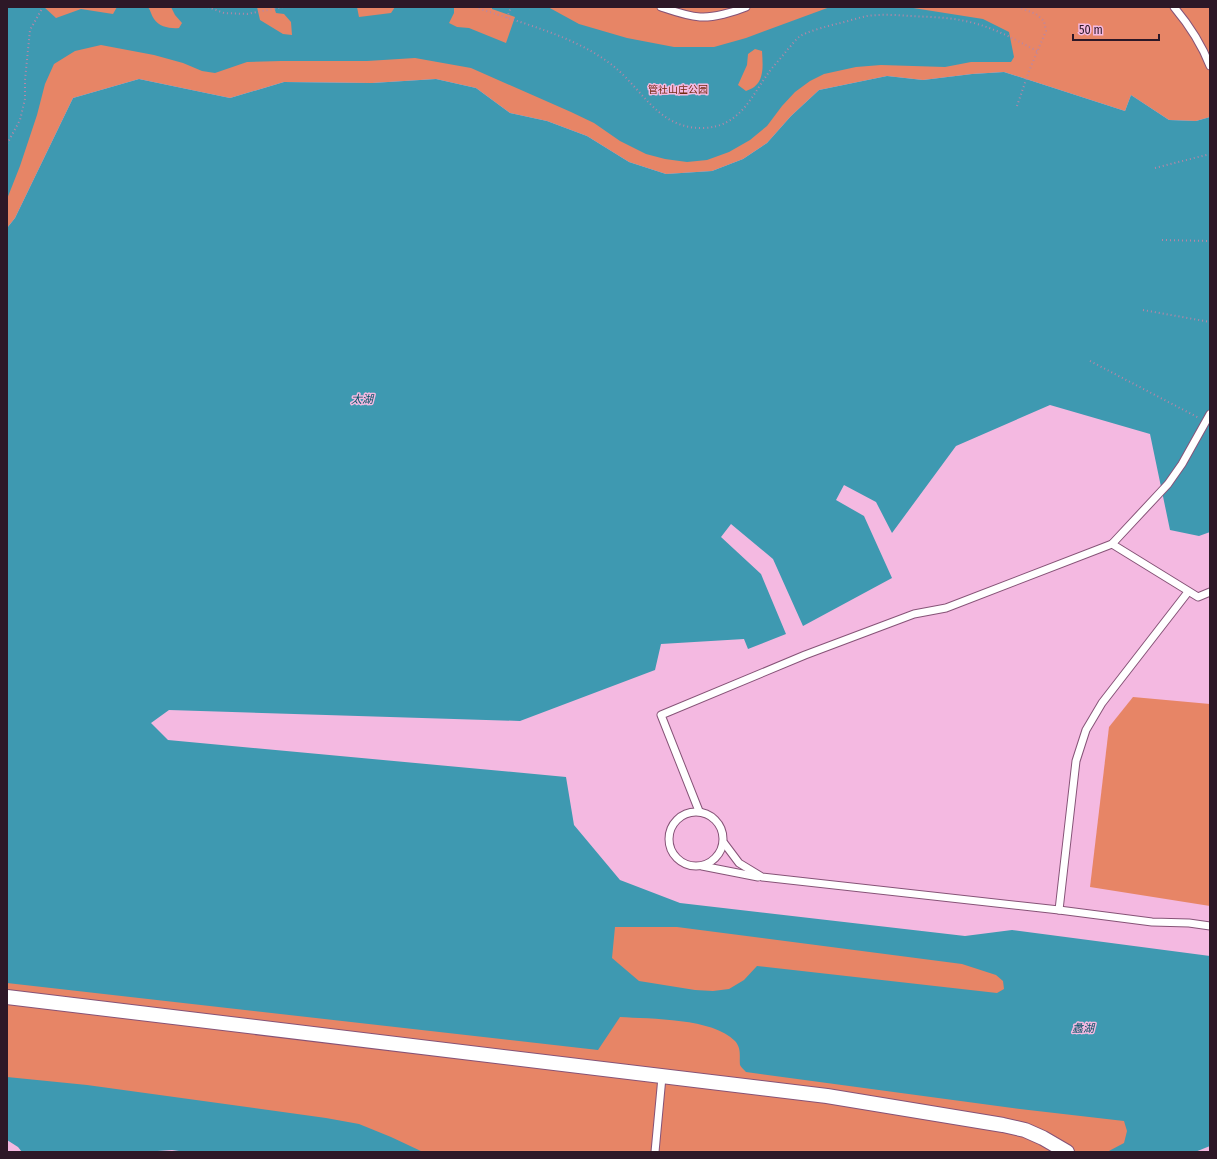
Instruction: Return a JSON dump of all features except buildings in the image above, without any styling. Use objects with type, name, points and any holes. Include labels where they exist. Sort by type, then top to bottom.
[{"type":"street","points":[[7,997],[827,1096],[1003,1125],[1025,1130],[1043,1138],[1067,1152]]},
{"type":"lane","points":[[661,7],[674,12],[702,17],[732,13],[746,7]]},
{"type":"lane","points":[[1174,7],[1187,23],[1206,55],[1210,66]]},
{"type":"lane","points":[[699,811],[661,715],[805,655],[914,614],[946,608],[1112,544],[1168,484],[1182,464],[1210,414]]},
{"type":"lane","points":[[1112,544],[1198,598],[1210,592]]},
{"type":"lane","points":[[1059,910],[1076,761],[1086,730],[1102,703],[1188,592]]},
{"type":"lane","points":[[762,878],[739,863],[724,843],[720,826],[714,819],[706,814],[699,811],[689,813],[676,821],[671,828],[669,840],[671,849],[676,857],[690,866],[700,866],[762,878],[1059,910],[1152,922],[1189,923],[1210,926]]},
{"type":"lane","points":[[700,866],[713,860],[724,843]]},
{"type":"lane","points":[[655,1152],[662,1076]]},
{"type":"path","points":[[7,144],[20,120],[26,99],[25,80],[30,30],[43,7]]},
{"type":"path","points":[[208,7],[224,14],[247,14],[284,7]]},
{"type":"path","points":[[475,7],[513,21],[541,29],[582,46],[608,62],[623,75],[657,112],[676,124],[702,128],[717,127],[733,119],[745,107],[770,70],[799,36],[868,16],[894,15],[936,17],[965,21],[985,26],[1018,40],[1037,51]]},
{"type":"path","points":[[507,18],[511,7]]},
{"type":"path","points":[[1017,106],[1028,72],[1046,31],[1044,21],[1036,14],[1018,7]]},
{"type":"path","points":[[1155,168],[1210,154]]},
{"type":"path","points":[[1162,240],[1210,241]]},
{"type":"path","points":[[1143,310],[1210,322]]},
{"type":"path","points":[[1090,361],[1206,422]]},
{"type":"green space","name":"管社山庄公园","points":[[7,7],[1209,7],[1210,117],[1196,121],[1169,120],[1131,95],[1125,111],[1004,72],[923,80],[887,76],[819,90],[791,116],[767,143],[743,159],[712,171],[666,174],[629,162],[587,136],[547,121],[510,113],[476,88],[436,79],[372,83],[284,82],[230,98],[139,79],[73,98],[15,218],[7,228]]},
{"type":"green space","points":[[1133,697],[1210,704],[1210,906],[1090,887],[1109,727]]},
{"type":"green space","points":[[661,918],[989,963],[1129,1117],[1134,1145],[1120,1152],[403,1152],[7,1092],[7,963]]},
{"type":"water","points":[[7,7],[44,7],[56,18],[81,9],[113,14],[117,7],[148,7],[156,22],[165,27],[179,28],[182,23],[175,15],[171,7],[257,7],[260,20],[283,34],[292,35],[291,22],[284,14],[276,13],[274,7],[357,7],[359,17],[391,13],[395,7],[454,7],[454,13],[449,23],[457,27],[469,28],[506,43],[515,17],[492,9],[492,7],[548,7],[579,24],[627,38],[674,47],[714,47],[746,38],[830,7],[907,7],[983,19],[1009,32],[1014,57],[1011,62],[971,62],[945,67],[881,65],[856,67],[824,74],[810,81],[795,92],[767,126],[750,140],[729,152],[707,160],[687,162],[665,159],[646,154],[620,141],[594,123],[471,68],[415,58],[367,61],[247,62],[215,73],[202,71],[183,63],[154,55],[101,45],[75,51],[54,64],[45,84],[37,115],[7,199]],"holes":[[[755,49],[762,51],[762,75],[757,85],[746,91],[738,85],[747,65],[748,54]]]},
{"type":"water","name":"太湖","points":[[1004,72],[1125,111],[1131,95],[1169,120],[1196,121],[1210,117],[1210,532],[1199,536],[1170,530],[1150,434],[1050,405],[956,446],[892,533],[876,502],[844,485],[836,500],[864,516],[892,578],[803,626],[773,559],[731,524],[721,537],[761,574],[786,634],[748,649],[744,639],[661,644],[655,670],[520,721],[169,710],[151,723],[168,740],[566,777],[574,825],[620,880],[680,903],[965,936],[1012,930],[1210,956],[1210,1146],[1195,1152],[1107,1152],[1124,1143],[1127,1131],[1124,1121],[1020,1109],[746,1072],[740,1065],[737,1044],[725,1033],[712,1028],[681,1021],[620,1017],[598,1050],[7,983],[7,228],[15,218],[73,98],[139,79],[230,98],[284,82],[372,83],[436,79],[476,88],[510,113],[547,121],[587,136],[629,162],[666,174],[712,171],[743,159],[767,143],[791,116],[819,90],[887,76],[923,80]],"holes":[[[615,927],[677,927],[962,964],[996,975],[1003,981],[1004,989],[997,993],[757,966],[744,980],[729,989],[713,991],[695,990],[639,981],[612,958]]]},
{"type":"water","points":[[7,1077],[87,1085],[326,1118],[359,1124],[423,1152],[186,1152],[172,1150],[143,1152],[22,1152],[18,1147],[7,1140]]},
{"type":"water label","name":"蠡湖","points":[[1083,1028]]}]
